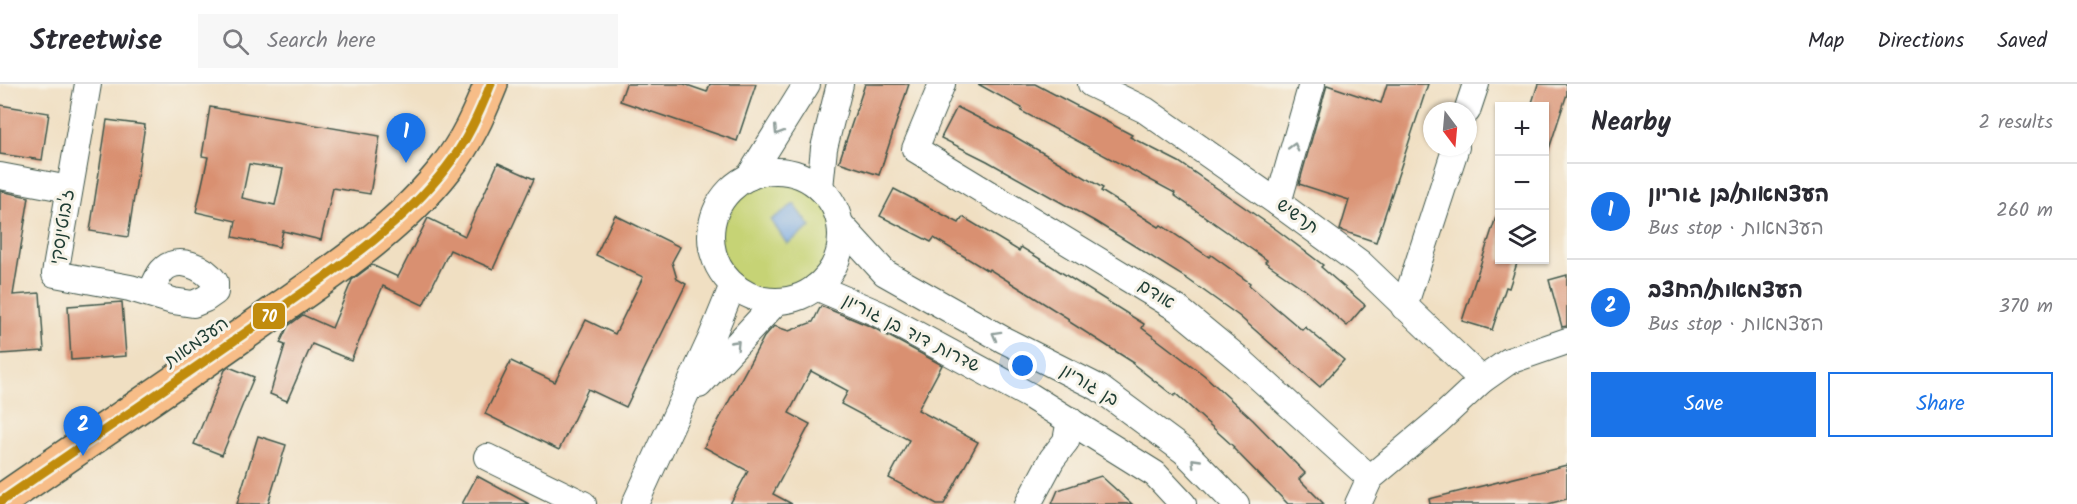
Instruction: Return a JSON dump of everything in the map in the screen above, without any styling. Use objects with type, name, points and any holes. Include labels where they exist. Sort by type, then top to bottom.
[{"type":"main road","name":"העצמאות","points":[[0,478],[353,235],[412,178],[452,122],[470,84]]},
{"type":"main road","name":"העצמאות","points":[[0,503],[315,284],[386,229],[421,197],[446,168],[470,132],[491,84]]},
{"type":"street","name":"ז'בוטינסקי","points":[[88,84],[56,274],[151,293]]},
{"type":"street","points":[[749,177],[807,84]]},
{"type":"street","points":[[820,188],[824,148],[840,84]]},
{"type":"street","name":"אודם","points":[[942,84],[915,149],[1178,309],[1240,360],[1370,478]]},
{"type":"street","name":"תרשיש","points":[[1091,84],[1145,110],[1360,263],[1482,380]]},
{"type":"street","points":[[1278,203],[1312,84]]},
{"type":"street","points":[[1470,102],[1476,84]]},
{"type":"street","points":[[1404,307],[1453,156]]},
{"type":"street","points":[[780,171],[802,176],[820,188],[834,205],[841,225],[841,248],[833,268],[816,287],[802,296],[777,301],[760,300],[741,292],[725,278],[714,259],[710,238],[713,217],[722,198],[738,183],[758,173],[780,171]]},
{"type":"street","points":[[0,176],[69,189]]},
{"type":"street","name":"בן גוריון","points":[[841,225],[885,273],[1004,340],[1099,388],[1184,451],[1236,504]]},
{"type":"street","points":[[635,504],[733,285]]},
{"type":"street","name":"שדרות דוד בן גוריון","points":[[816,287],[879,314],[1030,396],[1155,474],[1183,504]]},
{"type":"street","points":[[682,402],[777,301]]},
{"type":"street","points":[[1358,504],[1370,478],[1438,421],[1482,380],[1509,361],[1567,341]]},
{"type":"street","points":[[1028,504],[1052,459],[1066,441],[1070,420]]},
{"type":"street","points":[[1052,459],[1109,445]]},
{"type":"street","points":[[488,457],[583,504]]},
{"type":"green space","points":[[776,174],[800,178],[820,192],[834,212],[838,236],[834,260],[820,280],[800,294],[776,298],[752,294],[732,280],[718,260],[714,236],[718,212],[732,192],[752,178]]},
{"type":"water","points":[[794,204],[811,227],[787,244],[771,220]]},
{"type":"building","points":[[626,84],[684,84],[707,92],[710,84],[756,84],[737,141],[620,101]]},
{"type":"building","points":[[865,84],[909,84],[879,175],[839,162]]},
{"type":"building","points":[[978,84],[1035,84],[1132,135],[1130,137],[1179,162],[1277,230],[1323,265],[1321,267],[1365,305],[1347,326],[1304,289],[1265,262],[1267,260],[1174,195],[1175,193],[1021,111],[1022,108]]},
{"type":"building","points":[[1387,84],[1428,84],[1376,242],[1340,230],[1349,200],[1299,184],[1327,85],[1381,103]]},
{"type":"building","points":[[1538,84],[1567,84],[1567,94],[1549,149],[1549,102],[1532,102]]},
{"type":"building","points":[[0,105],[49,113],[42,160],[0,154]]},
{"type":"building","points":[[210,107],[380,136],[370,194],[333,188],[321,240],[283,231],[279,247],[233,237],[236,221],[196,212],[208,157],[202,156]],"holes":[[[249,164],[283,169],[275,205],[242,198]]]},
{"type":"building","points":[[957,107],[1012,135],[1103,188],[1101,191],[1159,227],[1161,225],[1209,257],[1211,255],[1250,283],[1249,285],[1302,330],[1305,327],[1344,360],[1320,387],[1239,316],[1186,278],[1096,222],[941,138]]},
{"type":"building","points":[[107,120],[145,125],[128,237],[90,231]]},
{"type":"building","points":[[498,163],[534,179],[493,269],[450,250],[423,305],[383,286],[351,360],[312,344],[287,401],[270,394],[285,345],[280,343],[288,326],[303,315],[332,328],[352,280],[372,265],[398,277],[428,218],[465,236]]},
{"type":"building","points":[[894,189],[959,223],[963,217],[1019,251],[1021,247],[1144,324],[1142,328],[1204,375],[1253,420],[1305,473],[1299,479],[1324,504],[1288,504],[1234,447],[1176,394],[1174,396],[1134,363],[989,269],[988,271],[934,238],[931,242],[880,216]]},
{"type":"building","points":[[0,191],[29,197],[13,295],[40,293],[44,351],[0,354]]},
{"type":"building","points":[[615,215],[680,247],[672,262],[677,279],[686,284],[626,407],[588,389],[559,450],[485,414],[511,361],[555,382],[586,320],[615,334],[643,277],[596,255]]},
{"type":"building","points":[[1495,220],[1495,264],[1517,264],[1509,288],[1506,287],[1492,330],[1462,321]]},
{"type":"building","points":[[1567,275],[1567,326],[1562,327],[1549,280]]},
{"type":"building","points":[[122,302],[126,356],[71,360],[68,306]]},
{"type":"building","points":[[821,306],[872,327],[942,365],[918,410],[978,442],[944,504],[937,504],[889,478],[909,440],[841,404],[848,391],[811,371],[789,413],[810,424],[773,494],[792,504],[730,504],[748,471],[704,447],[764,337],[774,326],[789,331],[813,322]]},
{"type":"building","points":[[229,367],[254,377],[222,455],[194,444],[225,370]]},
{"type":"building","points":[[258,436],[286,445],[268,504],[237,504]]},
{"type":"building","points":[[1567,465],[1567,499],[1548,504],[1430,504],[1429,499]]},
{"type":"building","points":[[477,476],[529,504],[462,504]]},
{"type":"building","points":[[1101,476],[1132,504],[1052,504],[1058,490]]},
{"type":"transit line","name":"70","points":[[0,502],[314,285],[385,231],[427,190],[460,149],[491,84]]},
{"type":"place","name":"העצמאות/בן גוריון","points":[[406,163]]},
{"type":"place","name":"העצמאות/החצב","points":[[83,456]]}]
